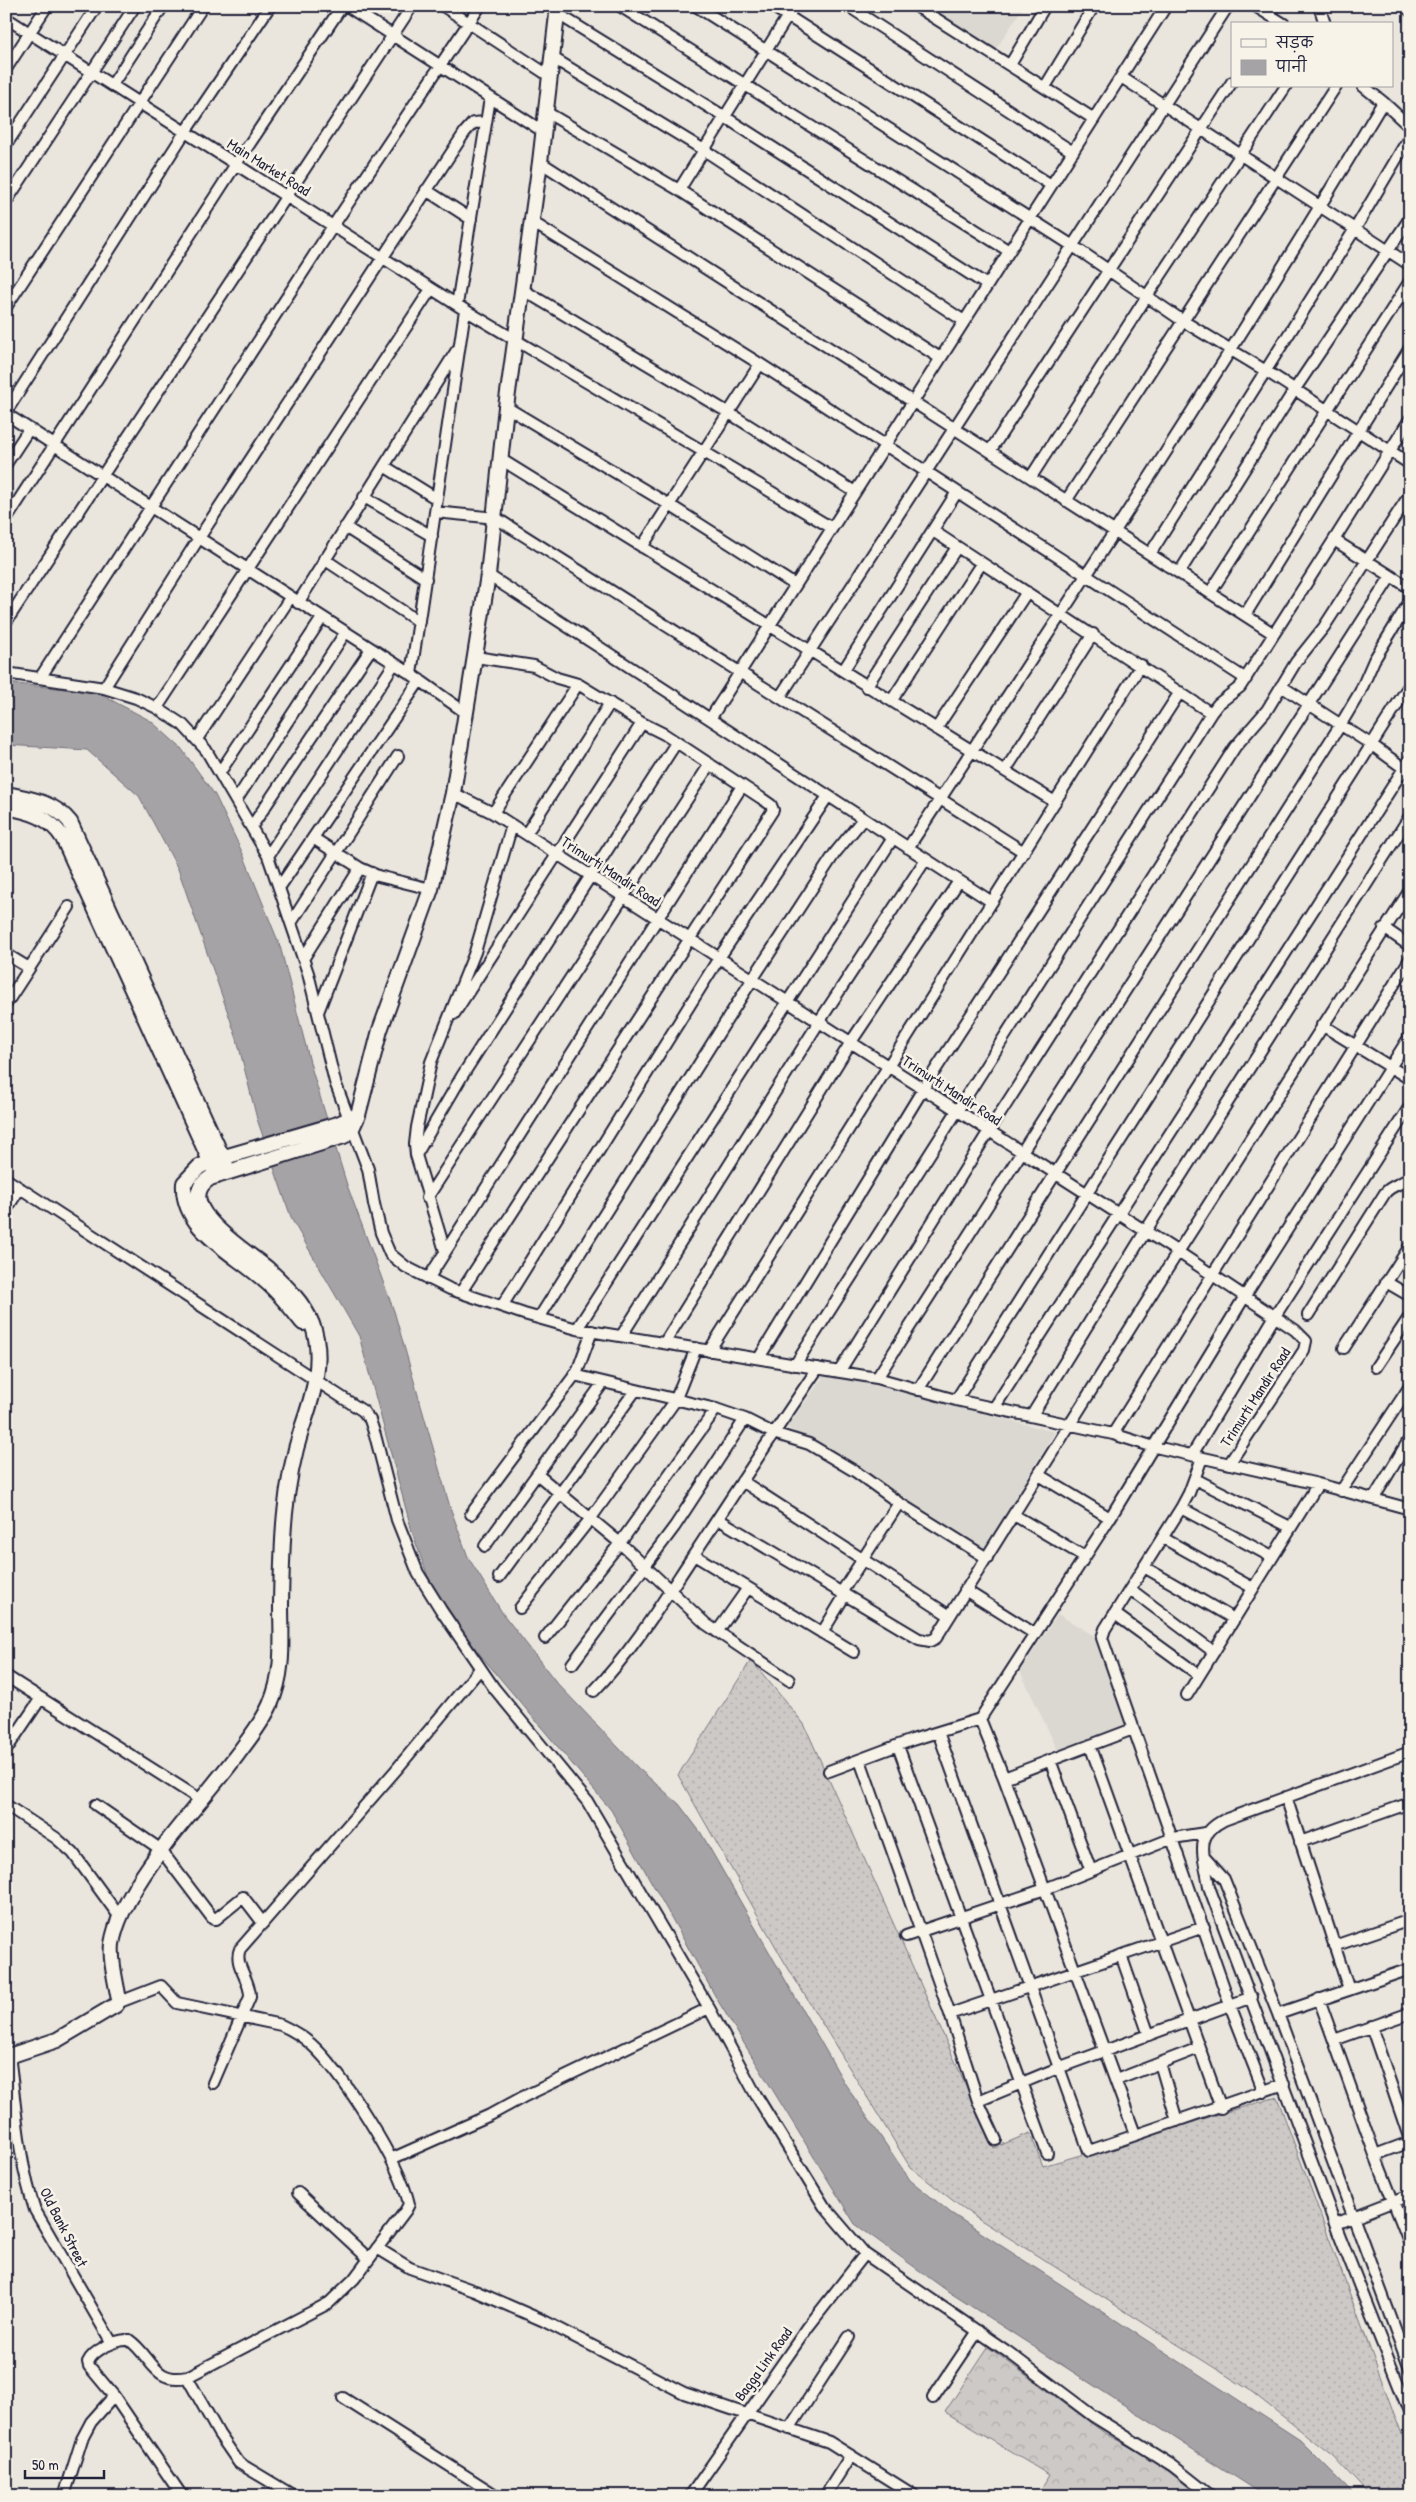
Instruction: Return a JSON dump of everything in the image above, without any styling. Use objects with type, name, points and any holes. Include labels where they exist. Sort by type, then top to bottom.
[{"type":"street","points":[[6,69],[47,6]]},
{"type":"street","points":[[6,145],[96,6]]},
{"type":"street","points":[[6,202],[135,6]]},
{"type":"street","points":[[112,85],[163,6]]},
{"type":"street","points":[[6,307],[203,6]]},
{"type":"street","points":[[270,6],[185,132],[6,413],[150,508],[415,677],[466,713]]},
{"type":"street","points":[[6,520],[236,164],[342,6]]},
{"type":"street","points":[[347,6],[439,67],[544,132]]},
{"type":"street","points":[[6,622],[412,6]]},
{"type":"street","points":[[443,6],[551,77]]},
{"type":"street","points":[[40,678],[333,226],[480,6]]},
{"type":"street","points":[[620,6],[1009,251]]},
{"type":"street","points":[[696,6],[767,49],[1030,218],[1183,321],[1266,370],[1410,464]]},
{"type":"street","points":[[772,6],[1051,185]]},
{"type":"street","points":[[679,190],[794,6]]},
{"type":"street","points":[[848,6],[1073,152]]},
{"type":"street","points":[[916,6],[1094,119]]},
{"type":"street","points":[[1010,65],[1045,6]]},
{"type":"street","points":[[1045,87],[1094,6]]},
{"type":"street","points":[[710,719],[1166,6]]},
{"type":"street","points":[[780,697],[1228,6]]},
{"type":"street","points":[[1255,6],[1277,22]]},
{"type":"street","points":[[1319,6],[1324,22]]},
{"type":"street","points":[[1408,6],[1410,11]]},
{"type":"street","points":[[117,2004],[119,2000],[112,1949],[119,1916],[160,1849],[254,1734],[270,1706],[276,1690],[282,1658],[281,1605],[287,1481],[316,1380],[318,1357],[313,1325],[290,1292],[254,1257],[220,1232],[204,1212],[199,1194],[204,1182],[252,1165],[348,1124],[431,889],[453,793],[488,576],[496,518],[506,407],[544,132],[558,10],[987,285]]},
{"type":"street","name":"Main Market Road","points":[[6,18],[461,308],[832,528]]},
{"type":"street","points":[[553,58],[704,150],[964,321]]},
{"type":"street","points":[[1120,77],[1165,104],[1410,265]]},
{"type":"street","points":[[990,451],[1231,83]]},
{"type":"street","points":[[1031,477],[1146,296],[1285,88]]},
{"type":"street","points":[[1066,501],[1335,88]]},
{"type":"street","points":[[1366,88],[1410,128]]},
{"type":"street","points":[[279,888],[415,677],[419,622],[459,346],[461,308],[471,219],[490,98]]},
{"type":"street","points":[[908,848],[1116,532],[1321,207],[1383,102]]},
{"type":"street","points":[[546,112],[679,190],[940,358]]},
{"type":"street","points":[[104,688],[199,538],[469,126],[477,122],[486,122]]},
{"type":"street","points":[[1150,554],[1355,229],[1410,136]]},
{"type":"street","points":[[540,162],[1274,634]]},
{"type":"street","points":[[426,190],[471,219]]},
{"type":"street","points":[[1179,573],[1295,389],[1410,218]]},
{"type":"street","points":[[532,222],[760,364],[1246,679]]},
{"type":"street","points":[[1210,593],[1410,281]]},
{"type":"street","points":[[158,708],[431,289]]},
{"type":"street","points":[[523,290],[729,413],[855,492]]},
{"type":"street","points":[[197,739],[324,559],[459,346]]},
{"type":"street","points":[[1245,615],[1410,348]]},
{"type":"street","points":[[642,547],[760,364]]},
{"type":"street","points":[[506,407],[668,504],[795,585]]},
{"type":"street","points":[[795,1365],[1211,713],[1218,704],[1240,687],[1246,679],[1410,419]]},
{"type":"street","points":[[6,464],[29,429]]},
{"type":"street","points":[[502,460],[810,650],[866,687],[892,700],[1055,802]]},
{"type":"street","points":[[384,466],[437,499]]},
{"type":"street","points":[[843,671],[957,492]]},
{"type":"street","points":[[839,1372],[989,1131],[1235,747],[1267,710],[1281,686],[1367,561],[1410,494]]},
{"type":"street","points":[[364,497],[432,536]]},
{"type":"street","points":[[436,512],[496,518],[1024,852]]},
{"type":"street","points":[[345,527],[426,578]]},
{"type":"street","points":[[933,531],[981,564],[1141,665],[1211,713]]},
{"type":"street","points":[[1334,540],[1410,588]]},
{"type":"street","points":[[866,687],[957,547]]},
{"type":"street","points":[[324,559],[419,622]]},
{"type":"street","points":[[892,700],[981,564]]},
{"type":"street","points":[[488,576],[992,902]]},
{"type":"street","points":[[877,1378],[1391,576]]},
{"type":"street","points":[[936,729],[1027,592]]},
{"type":"street","points":[[918,1390],[1341,724],[1360,692],[1374,660],[1410,601]]},
{"type":"street","points":[[220,772],[322,618]]},
{"type":"street","points":[[237,799],[345,633]]},
{"type":"street","points":[[1006,771],[1092,634]]},
{"type":"street","points":[[252,826],[371,649]]},
{"type":"street","points":[[461,1292],[691,940],[773,810],[771,805],[664,734],[642,723],[578,684],[534,666],[476,657]]},
{"type":"street","points":[[268,856],[394,664]]},
{"type":"street","points":[[709,1350],[1141,665]]},
{"type":"street","points":[[6,673],[104,688],[158,708],[182,725],[197,739],[220,772],[268,856],[303,959],[348,1124],[368,1169],[381,1233],[390,1254],[406,1267],[428,1279],[461,1292],[577,1329],[877,1378],[956,1400],[1072,1424],[1151,1446],[1318,1484],[1410,1509]]},
{"type":"street","points":[[493,813],[578,684]]},
{"type":"street","points":[[956,1400],[1410,684]]},
{"type":"street","points":[[994,1408],[1408,767],[1281,686]]},
{"type":"street","points":[[759,1358],[923,1089],[1180,692]]},
{"type":"street","points":[[526,834],[610,704]]},
{"type":"street","points":[[440,1036],[559,855],[642,723]]},
{"type":"street","points":[[416,1155],[462,1076],[676,743]]},
{"type":"street","points":[[291,923],[398,756]]},
{"type":"street","points":[[428,1198],[710,764]]},
{"type":"street","points":[[428,1279],[742,786]]},
{"type":"street","name":"Trimurti Mandir Road","points":[[453,793],[493,813],[592,876],[1178,1252],[1275,1316],[1303,1337],[1306,1344],[1229,1464]]},
{"type":"street","points":[[6,794],[43,802],[56,808],[70,822],[223,1174]]},
{"type":"street","points":[[502,1306],[719,958],[828,796]]},
{"type":"street","points":[[6,807],[30,812],[49,820],[64,838],[217,1159]]},
{"type":"street","points":[[1032,1415],[1145,1232],[1410,816]]},
{"type":"street","points":[[540,1318],[752,980],[835,853],[863,818]]},
{"type":"street","points":[[445,1251],[416,1155],[415,1144],[419,1118],[431,1062],[475,952],[512,825]]},
{"type":"street","points":[[313,838],[360,868],[431,889]]},
{"type":"street","points":[[577,1329],[893,838]]},
{"type":"street","points":[[622,1335],[819,1022],[926,859]]},
{"type":"street","points":[[303,959],[360,868]]},
{"type":"street","points":[[318,1012],[372,873]]},
{"type":"street","points":[[665,1342],[850,1042],[959,880]]},
{"type":"street","points":[[718,1519],[925,1641],[936,1638],[1072,1424],[1178,1252],[1410,890]]},
{"type":"street","points":[[6,1004],[68,907]]},
{"type":"street","points":[[1384,928],[1410,946]]},
{"type":"street","points":[[6,954],[29,968]]},
{"type":"street","points":[[1113,1434],[1410,959]]},
{"type":"street","points":[[1322,1025],[1410,1078]]},
{"type":"street","points":[[829,1771],[980,1719],[1110,1518],[1151,1446],[1410,1036]]},
{"type":"street","points":[[1264,2092],[1230,2004],[1102,1638],[1130,1589],[1181,1508],[1194,1479],[1197,1456],[1275,1316],[1410,1106]]},
{"type":"street","points":[[316,1341],[266,1281],[216,1244],[202,1229],[185,1202],[184,1184],[199,1167],[217,1159],[348,1124]]},
{"type":"street","points":[[1308,1316],[1385,1192],[1393,1185],[1402,1183],[1410,1177]]},
{"type":"street","points":[[6,1179],[363,1411],[370,1420],[408,1549],[441,1610],[480,1669],[587,1801],[709,2008],[756,2095],[824,2206],[866,2254],[978,2331],[1093,2416],[1173,2466],[1211,2496]]},
{"type":"street","points":[[6,1210],[20,1188]]},
{"type":"street","points":[[1344,1348],[1410,1246]]},
{"type":"street","points":[[1386,1282],[1410,1296]]},
{"type":"street","points":[[1376,1367],[1410,1316]]},
{"type":"street","points":[[471,1514],[574,1375],[583,1359],[592,1331]]},
{"type":"street","points":[[520,1608],[591,1518],[674,1400],[696,1348]]},
{"type":"street","points":[[594,1691],[630,1650],[672,1591],[773,1433],[818,1368]]},
{"type":"street","points":[[574,1375],[716,1409],[745,1418],[773,1433],[809,1444],[987,1558]]},
{"type":"street","points":[[485,1546],[603,1383]]},
{"type":"street","points":[[1340,1490],[1410,1386]]},
{"type":"street","points":[[499,1576],[635,1391]]},
{"type":"street","points":[[545,1638],[620,1543],[716,1409]]},
{"type":"street","points":[[572,1664],[646,1566],[745,1418]]},
{"type":"street","points":[[1374,1498],[1410,1438]]},
{"type":"street","points":[[538,1475],[620,1543],[717,1632],[789,1680]]},
{"type":"street","points":[[1039,1475],[1110,1518]]},
{"type":"street","points":[[1194,1479],[1290,1527]]},
{"type":"street","points":[[742,1481],[864,1558],[950,1616]]},
{"type":"street","points":[[1187,1695],[1318,1484]]},
{"type":"street","points":[[822,1633],[864,1558],[899,1503]]},
{"type":"street","points":[[1181,1508],[1272,1557]]},
{"type":"street","points":[[1014,1514],[1085,1557]]},
{"type":"street","points":[[1163,1538],[1253,1588]]},
{"type":"street","points":[[694,1556],[854,1652]]},
{"type":"street","points":[[1144,1567],[1234,1619]]},
{"type":"street","points":[[717,1632],[748,1588]]},
{"type":"street","points":[[1130,1589],[1214,1652]]},
{"type":"street","points":[[965,1590],[1036,1634]]},
{"type":"street","points":[[1115,1614],[1200,1675]]},
{"type":"street","points":[[213,2083],[241,2018],[250,1991],[238,1955],[263,1922],[396,1770],[480,1669]]},
{"type":"street","points":[[6,1676],[201,1800]]},
{"type":"street","points":[[6,1750],[40,1698]]},
{"type":"street","points":[[980,1719],[1046,1889],[1135,2134]]},
{"type":"street","points":[[1004,1778],[1133,1729]]},
{"type":"street","points":[[938,1732],[1089,2151],[1135,2134],[1221,2108],[1284,2084]]},
{"type":"street","points":[[1090,1745],[1221,2108]]},
{"type":"street","points":[[898,1746],[1047,2153]]},
{"type":"street","points":[[906,1936],[1046,1889],[1173,1838],[1205,1833],[1224,1820],[1410,1752]]},
{"type":"street","points":[[860,1760],[950,2014],[978,2101],[996,2140]]},
{"type":"street","points":[[1050,1760],[1091,1871]]},
{"type":"street","points":[[1286,1797],[1349,1990]]},
{"type":"street","points":[[1300,1842],[1410,1803]]},
{"type":"street","points":[[96,1804],[160,1849],[213,1919],[216,1919],[243,1897],[263,1922]]},
{"type":"street","points":[[6,1805],[56,1838],[73,1853],[119,1916]]},
{"type":"street","points":[[1205,1833],[1203,1846],[1209,1887],[1252,1996],[1335,2224],[1409,2409]]},
{"type":"street","points":[[1205,1858],[1224,1879],[1278,2014],[1410,2370]]},
{"type":"street","points":[[1334,1946],[1410,1920]]},
{"type":"street","points":[[950,2014],[1204,1927]]},
{"type":"street","points":[[1121,1955],[1149,2035]]},
{"type":"street","points":[[1278,2014],[1410,1968]]},
{"type":"street","points":[[8,2055],[57,2040],[117,2004],[161,1986],[177,2003],[241,2018],[282,2025],[294,2031],[311,2044],[352,2093],[390,2159],[409,2204],[354,2279],[329,2303],[187,2377],[169,2378],[160,2374],[129,2340],[122,2339],[112,2343],[92,2356],[88,2362],[114,2396],[182,2496]]},
{"type":"street","points":[[978,2101],[1021,2082],[1252,1996]]},
{"type":"street","points":[[1320,1999],[1375,2155],[1409,2241]]},
{"type":"street","points":[[390,2159],[484,2118],[709,2008]]},
{"type":"street","points":[[1334,2040],[1410,2013]]},
{"type":"street","points":[[1372,2026],[1410,2141],[1375,2155]]},
{"type":"street","points":[[1116,2080],[1199,2048]]},
{"type":"street","name":"Old Bank Street","points":[[8,2055],[24,2168],[35,2210],[112,2343]]},
{"type":"street","points":[[1160,2064],[1177,2121]]},
{"type":"street","points":[[298,2193],[370,2259]]},
{"type":"street","points":[[1335,2224],[1410,2195]]},
{"type":"street","points":[[377,2248],[410,2268],[475,2291],[544,2321],[684,2393],[822,2439],[851,2455],[915,2496]]},
{"type":"street","name":"Bagga Link Road","points":[[690,2496],[745,2414],[808,2327],[866,2254]]},
{"type":"street","points":[[933,2398],[978,2331]]},
{"type":"street","points":[[789,2429],[849,2337]]},
{"type":"street","points":[[187,2377],[228,2449],[239,2463],[294,2496]]},
{"type":"street","points":[[64,2496],[82,2439],[92,2422],[114,2396]]},
{"type":"street","points":[[343,2398],[497,2496]]},
{"type":"street","points":[[825,2496],[851,2455]]},
{"type":"shaded area","points":[[930,6],[1024,6],[996,49]]},
{"type":"shaded area","points":[[826,1373],[1055,1432],[981,1554],[787,1427]]},
{"type":"shaded area","points":[[1058,1614],[1101,1640],[1130,1724],[1058,1751],[1020,1671]]},
{"type":"green space","points":[[751,1660],[804,1724],[994,2148],[1030,2133],[1043,2166],[1277,2097],[1410,2457],[1410,2496],[1370,2496],[1333,2456],[1248,2389],[965,2210],[910,2167],[785,1963],[678,1775]]},
{"type":"green space","points":[[988,2347],[1106,2434],[1154,2460],[1200,2496],[1037,2496],[1049,2475],[945,2412]]},
{"type":"water","points":[[6,683],[96,692],[151,721],[181,748],[215,795],[243,854],[280,946],[312,1070],[347,1185],[394,1311],[450,1507],[468,1557],[503,1614],[557,1683],[638,1768],[679,1804],[701,1833],[845,2084],[910,2180],[951,2213],[1300,2440],[1356,2496],[1265,2496],[949,2292],[855,2224],[718,2001],[611,1810],[461,1632],[431,1585],[413,1535],[359,1336],[292,1220],[257,1119],[237,1039],[178,869],[139,796],[87,750],[6,745]]}]
